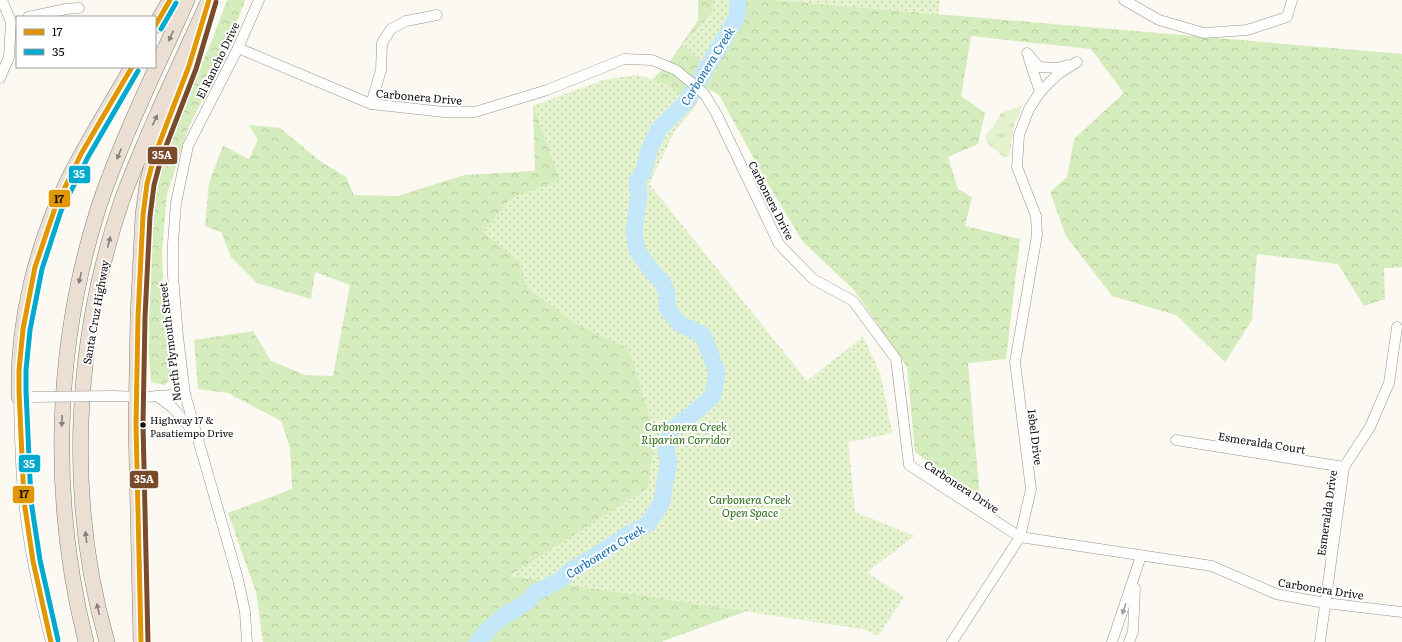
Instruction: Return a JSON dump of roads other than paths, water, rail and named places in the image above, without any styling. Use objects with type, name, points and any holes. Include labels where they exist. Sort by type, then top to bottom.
[{"type":"highway","points":[[156,24],[170,0]]},
{"type":"highway","name":"Santa Cruz Highway","points":[[86,642],[69,559],[62,482],[61,453],[64,390],[70,328],[84,259],[104,193],[130,128],[187,0]]},
{"type":"highway","points":[[140,642],[136,472],[136,396],[142,232],[147,184],[158,144],[189,66],[208,1]]},
{"type":"highway","name":"Santa Cruz Highway","points":[[107,642],[92,576],[86,534],[82,484],[82,407],[85,365],[91,323],[109,241],[127,186],[208,1]]},
{"type":"highway","points":[[26,397],[20,360],[25,315],[44,238],[69,178],[131,68]]},
{"type":"street","points":[[0,78],[9,57],[14,21],[2,0]]},
{"type":"street","name":"El Rancho Drive","points":[[195,130],[238,48],[259,0]]},
{"type":"street","points":[[1124,0],[1159,20],[1204,33],[1247,30],[1287,17],[1292,0]]},
{"type":"street","points":[[33,16],[78,8]]},
{"type":"street","points":[[371,104],[381,70],[382,43],[391,29],[406,21],[437,15]]},
{"type":"street","name":"Carbonera Drive","points":[[238,48],[371,104],[444,112],[475,112],[547,90],[624,59],[652,60],[676,70],[699,88],[716,113],[779,244],[814,279],[853,301],[896,359],[908,465],[1020,537],[1212,566],[1276,594],[1325,603],[1402,612]]},
{"type":"street","name":"Isbel Drive","points":[[952,642],[1020,537],[1031,489],[1015,362],[1037,235],[1036,216],[1017,167],[1019,135],[1029,109],[1040,92],[1058,74],[1077,62],[1059,68],[1039,67],[1027,53],[1040,92]]},
{"type":"street","name":"North Plymouth Street","points":[[195,130],[188,146],[176,203],[173,242],[174,292],[178,337],[185,394],[215,495],[242,595],[247,628],[247,642]]},
{"type":"street","name":"Esmeralda Drive","points":[[1320,642],[1344,468],[1370,428],[1389,383],[1397,327]]},
{"type":"street","points":[[51,642],[35,571],[25,511],[21,462],[26,397],[157,396],[185,394]]},
{"type":"street","points":[[157,396],[180,415],[198,440]]},
{"type":"street","name":"Esmeralda Court","points":[[1176,440],[1344,468]]},
{"type":"street","points":[[1112,642],[1136,576],[1141,556]]},
{"type":"street","points":[[1129,642],[1133,632],[1136,576]]},
{"type":"waterway","name":"Carbonera Creek","points":[[477,642],[495,623],[527,602],[535,593],[560,580],[570,571],[627,535],[648,524],[661,504],[669,460],[666,452],[671,430],[713,396],[717,372],[703,335],[680,324],[667,308],[667,293],[662,282],[651,270],[637,250],[634,231],[639,194],[637,182],[644,170],[649,150],[659,129],[687,101],[737,17],[738,0]]},
{"type":"place","name":"Highway 17 & Pasatiempo Drive","points":[[143,425]]},
{"type":"park label","name":"Carbonera Creek Riparian Corridor","points":[[686,432]]},
{"type":"park label","name":"Carbonera Creek Open Space","points":[[750,505]]}]
